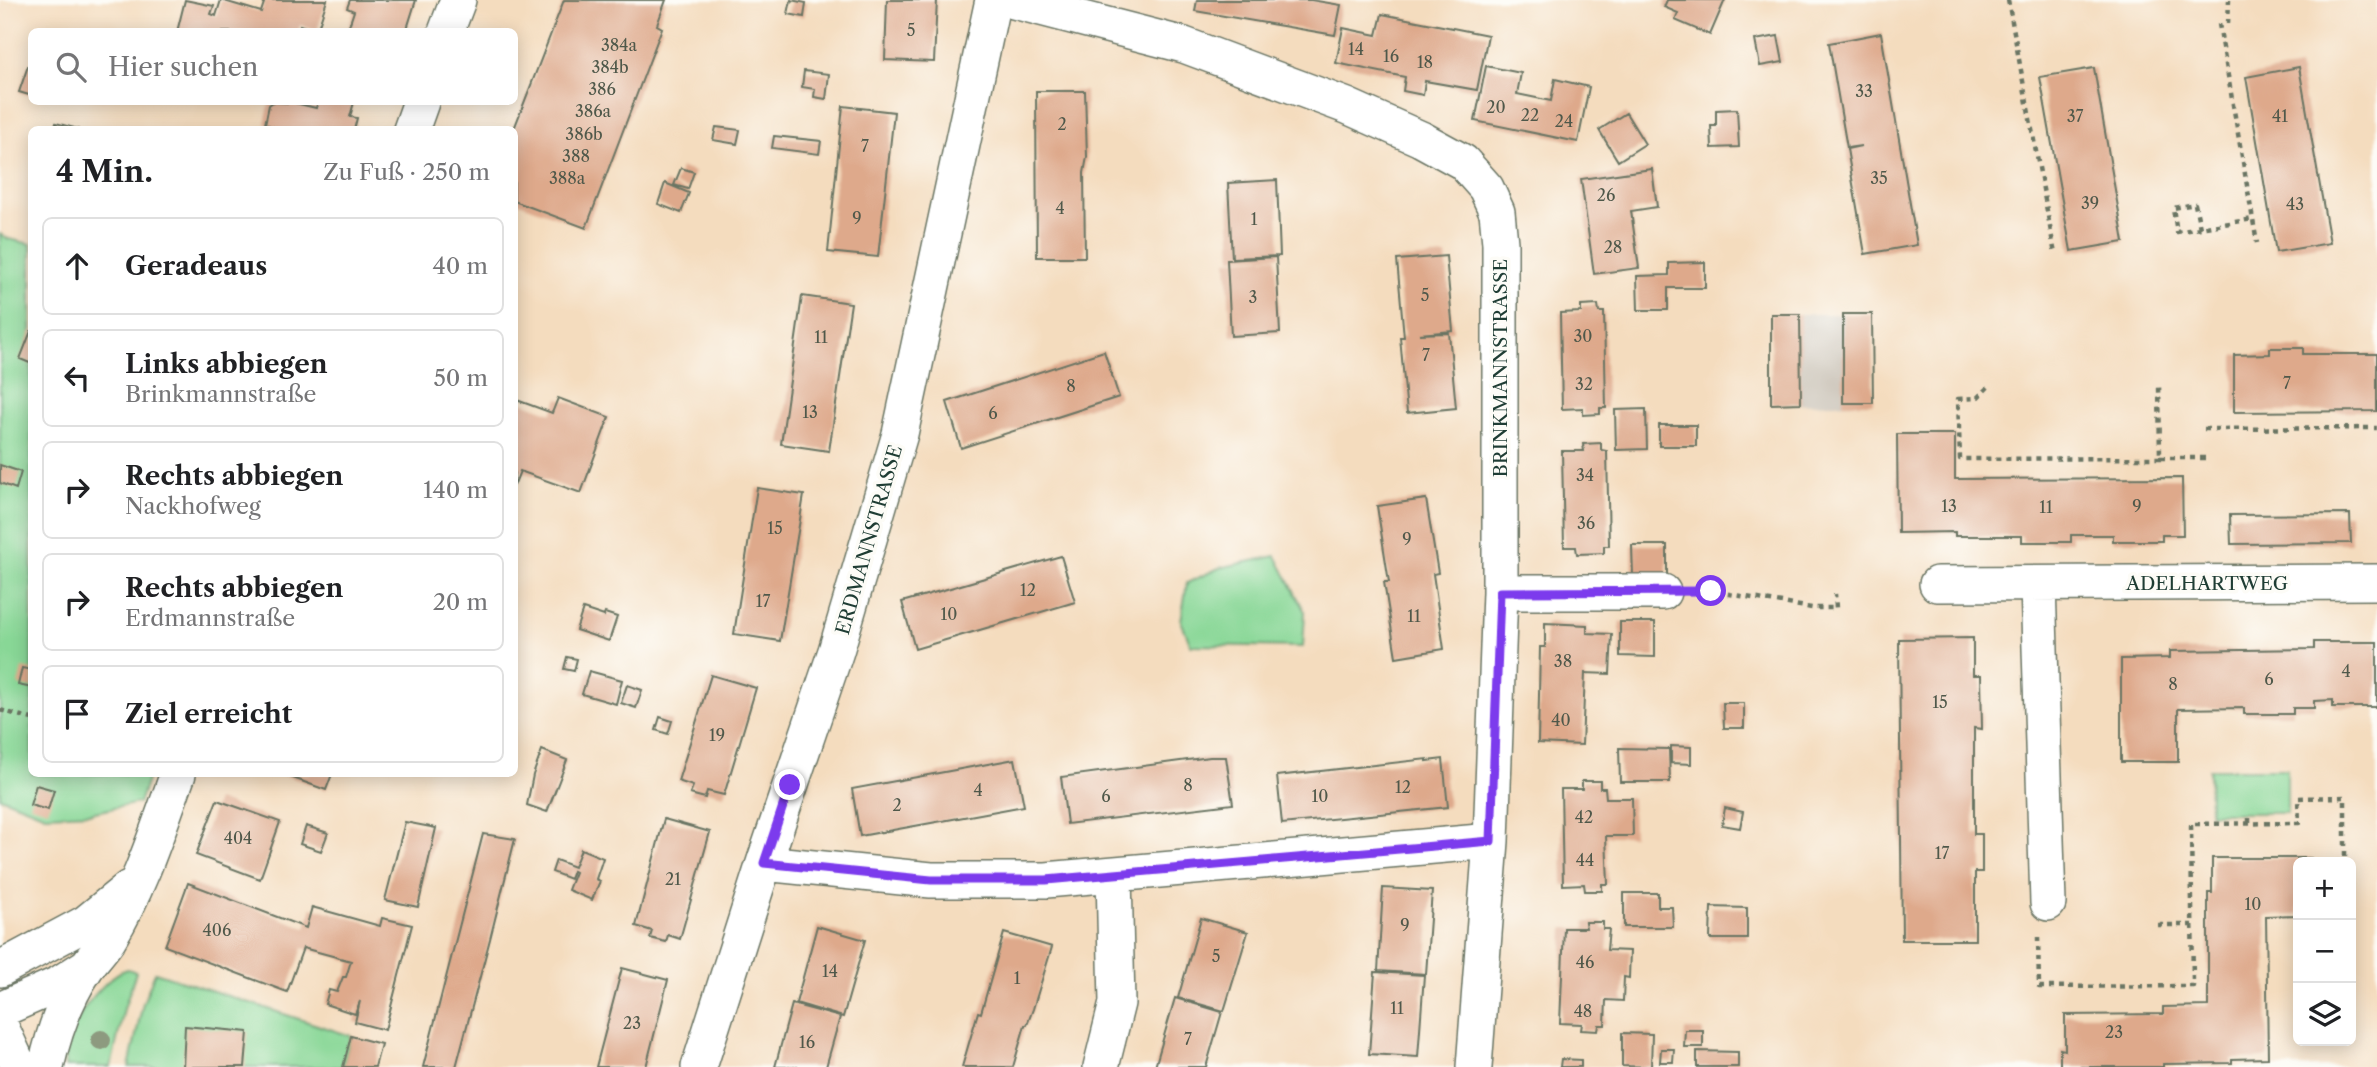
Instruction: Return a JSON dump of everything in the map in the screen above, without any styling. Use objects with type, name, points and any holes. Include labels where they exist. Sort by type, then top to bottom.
[{"type":"street","points":[[448,28],[458,0]]},
{"type":"street","name":"ERDMANNSTRASSE","points":[[699,1067],[836,651],[900,434],[993,0]]},
{"type":"street","name":"BRINKMANNSTRASSE","points":[[1010,0],[1184,45],[1347,106],[1422,139],[1463,162],[1486,188],[1497,212],[1500,243],[1500,592],[1491,841],[1474,1067]]},
{"type":"street","points":[[412,126],[420,105]]},
{"type":"street","name":"ADELHARTWEG","points":[[1937,584],[2377,582]]},
{"type":"street","points":[[2038,585],[2048,902]]},
{"type":"street","points":[[1500,592],[1663,592]]},
{"type":"street","points":[[46,1067],[64,1005],[87,966],[108,939],[137,881],[152,848],[177,777]]},
{"type":"street","points":[[764,863],[931,880],[1046,880],[1491,841]]},
{"type":"street","points":[[1101,1067],[1117,1003],[1114,875]]},
{"type":"street","points":[[0,969],[86,923],[137,881]]},
{"type":"street","points":[[0,1010],[59,984],[87,966]]},
{"type":"street","points":[[0,1025],[19,1067]]},
{"type":"path","points":[[2008,0],[2055,254]]},
{"type":"path","points":[[2228,24],[2229,0]]},
{"type":"path","points":[[2219,24],[2257,243]]},
{"type":"path","points":[[2200,228],[2195,204],[2173,208],[2177,232],[2253,219]]},
{"type":"path","points":[[2159,383],[2160,458]]},
{"type":"path","points":[[1988,387],[1977,398],[1958,399],[1960,459],[2205,458]]},
{"type":"path","points":[[2204,429],[2377,428]]},
{"type":"path","points":[[1663,592],[1711,591],[1812,608],[1836,608],[1835,594]]},
{"type":"path","points":[[0,710],[28,718]]},
{"type":"path","points":[[2048,902],[2038,929],[2039,987],[2193,986],[2191,824],[2299,822],[2298,798],[2345,797],[2345,857]]},
{"type":"path","points":[[2249,813],[2249,823]]},
{"type":"path","points":[[2158,925],[2192,925]]},
{"type":"shaded area","points":[[1771,314],[1872,314],[1873,403],[1771,404]]},
{"type":"green space","points":[[0,234],[28,243],[28,777],[148,777],[139,803],[90,813],[45,815],[0,797]]},
{"type":"green space","points":[[1276,556],[1305,612],[1303,647],[1191,645],[1181,621],[1187,583],[1219,568]]},
{"type":"green space","points":[[2209,769],[2287,769],[2287,813],[2210,813]]},
{"type":"green space","points":[[128,969],[136,972],[124,1009],[111,1067],[65,1067],[69,1042],[82,1013],[107,982]]},
{"type":"green space","points":[[155,972],[351,1036],[343,1067],[129,1067],[143,1003]]},
{"type":"building","points":[[185,0],[214,6],[211,14],[216,16],[221,0],[261,12],[265,0],[327,0],[318,28],[300,25],[299,28],[178,28]]},
{"type":"building","points":[[350,0],[416,0],[407,28],[348,28],[354,11],[347,8]]},
{"type":"building","points":[[564,0],[666,0],[657,25],[662,28],[586,228],[518,202],[518,126],[515,126]]},
{"type":"building","points":[[791,0],[806,3],[804,17],[788,14]]},
{"type":"building","points":[[887,0],[937,0],[934,62],[885,60]]},
{"type":"building","points":[[1197,0],[1311,0],[1341,5],[1335,35],[1195,11]]},
{"type":"building","points":[[1667,0],[1725,0],[1710,35],[1675,20],[1678,13],[1664,7]]},
{"type":"building","points":[[1382,14],[1488,35],[1477,90],[1425,81],[1423,95],[1403,91],[1405,77],[1336,63],[1343,28],[1377,35]]},
{"type":"building","points":[[1881,33],[1917,245],[1865,254],[1847,149],[1861,146],[1847,148],[1829,43]]},
{"type":"building","points":[[1778,36],[1783,62],[1760,66],[1755,40]]},
{"type":"building","points":[[28,66],[28,95],[19,92]]},
{"type":"building","points":[[1486,66],[1521,73],[1517,94],[1551,101],[1555,79],[1589,87],[1578,142],[1475,121]]},
{"type":"building","points":[[2299,67],[2330,243],[2276,252],[2246,77]]},
{"type":"building","points":[[2094,68],[2124,242],[2071,251],[2040,77]]},
{"type":"building","points":[[804,71],[829,74],[826,99],[814,97],[815,89],[802,87]]},
{"type":"building","points":[[1036,91],[1085,91],[1085,257],[1037,257]]},
{"type":"building","points":[[269,105],[304,105],[316,108],[317,105],[353,105],[350,117],[357,118],[355,126],[265,124]]},
{"type":"building","points":[[843,106],[894,112],[878,257],[828,252]]},
{"type":"building","points":[[1737,109],[1739,147],[1712,148],[1711,126],[1716,126],[1716,110]]},
{"type":"building","points":[[1626,113],[1645,144],[1618,161],[1599,130]]},
{"type":"building","points":[[716,127],[740,130],[737,144],[713,140]]},
{"type":"building","points":[[774,136],[821,141],[819,154],[772,148]]},
{"type":"building","points":[[681,168],[694,172],[688,189],[674,185]]},
{"type":"building","points":[[1652,169],[1657,207],[1631,211],[1639,268],[1594,274],[1581,179]]},
{"type":"building","points":[[1277,180],[1280,256],[1232,258],[1228,183]]},
{"type":"building","points":[[665,183],[689,193],[681,213],[658,204]]},
{"type":"building","points":[[1446,256],[1453,331],[1419,334],[1449,333],[1456,408],[1407,413],[1397,260]]},
{"type":"building","points":[[1276,257],[1280,333],[1231,336],[1227,260]]},
{"type":"building","points":[[1705,262],[1705,288],[1668,288],[1668,310],[1638,310],[1637,276],[1669,275],[1669,263]]},
{"type":"building","points":[[802,296],[851,303],[829,451],[781,444]]},
{"type":"building","points":[[1598,305],[1599,312],[1604,312],[1606,408],[1600,408],[1600,414],[1583,415],[1583,408],[1562,409],[1560,313],[1581,312],[1581,306]]},
{"type":"building","points":[[1771,314],[1800,314],[1801,403],[1771,404]]},
{"type":"building","points":[[1843,314],[1872,314],[1873,403],[1843,403]]},
{"type":"building","points":[[28,339],[28,362],[20,359]]},
{"type":"building","points":[[2270,348],[2303,348],[2303,354],[2377,354],[2377,411],[2234,412],[2234,355],[2270,354]]},
{"type":"building","points":[[1104,351],[1119,397],[961,448],[947,402]]},
{"type":"building","points":[[558,398],[609,417],[581,493],[520,471],[518,476],[518,400],[552,413]]},
{"type":"building","points":[[1646,409],[1647,449],[1616,450],[1615,410]]},
{"type":"building","points":[[1659,425],[1696,425],[1696,446],[1659,446]]},
{"type":"building","points":[[1897,434],[1955,434],[1955,479],[2182,478],[2183,535],[2162,535],[2162,541],[2113,541],[2113,535],[2071,535],[2071,542],[2022,542],[2022,536],[1955,536],[1955,532],[1898,533]]},
{"type":"building","points":[[1601,443],[1601,450],[1607,451],[1609,546],[1604,546],[1604,553],[1577,554],[1576,547],[1564,547],[1562,451],[1584,451],[1583,444]]},
{"type":"building","points":[[0,465],[21,472],[16,489],[0,483]]},
{"type":"building","points":[[757,488],[804,495],[780,641],[734,634]]},
{"type":"building","points":[[1426,499],[1438,573],[1433,574],[1444,649],[1396,657],[1384,582],[1389,582],[1377,506]]},
{"type":"building","points":[[2350,514],[2351,543],[2231,544],[2230,515]]},
{"type":"building","points":[[1632,545],[1667,545],[1667,576],[1633,577]]},
{"type":"building","points":[[1061,556],[1075,602],[915,649],[902,602]]},
{"type":"building","points":[[583,609],[617,617],[609,641],[576,630]]},
{"type":"building","points":[[1620,622],[1655,622],[1655,657],[1620,656]]},
{"type":"building","points":[[1545,623],[1587,625],[1587,633],[1612,634],[1610,674],[1585,673],[1582,745],[1538,743],[1540,647],[1545,647]]},
{"type":"building","points":[[1973,638],[1973,675],[1981,675],[1982,729],[1974,728],[1974,834],[1982,834],[1982,872],[1975,872],[1975,940],[1902,940],[1899,639]]},
{"type":"building","points":[[2314,642],[2377,642],[2377,707],[2333,707],[2333,700],[2314,701],[2314,708],[2293,708],[2293,714],[2244,714],[2244,708],[2178,709],[2178,762],[2121,762],[2121,659],[2170,658],[2170,651],[2314,649]]},
{"type":"building","points":[[567,657],[577,659],[574,671],[564,669]]},
{"type":"building","points":[[22,668],[28,669],[28,687],[18,685]]},
{"type":"building","points":[[589,671],[622,680],[616,704],[582,694]]},
{"type":"building","points":[[711,675],[756,688],[724,795],[707,791],[705,798],[690,794],[693,786],[678,781]]},
{"type":"building","points":[[627,685],[642,690],[636,708],[621,703]]},
{"type":"building","points":[[1723,703],[1744,703],[1744,728],[1724,728]]},
{"type":"building","points":[[660,717],[672,721],[668,734],[656,730]]},
{"type":"building","points":[[1671,746],[1691,747],[1691,764],[1671,763]]},
{"type":"building","points":[[1619,748],[1669,749],[1670,782],[1620,782]]},
{"type":"building","points":[[542,750],[567,760],[547,812],[527,805],[533,775]]},
{"type":"building","points":[[1226,757],[1233,804],[1067,824],[1061,777]]},
{"type":"building","points":[[1015,759],[1024,806],[860,836],[852,789]]},
{"type":"building","points":[[1443,759],[1448,807],[1282,824],[1277,776]]},
{"type":"building","points":[[290,777],[331,777],[326,790]]},
{"type":"building","points":[[1582,781],[1600,781],[1600,788],[1605,788],[1606,798],[1632,798],[1633,836],[1606,836],[1608,884],[1602,884],[1602,891],[1585,891],[1584,884],[1563,885],[1561,789],[1582,789]]},
{"type":"building","points":[[36,785],[54,790],[48,810],[30,805]]},
{"type":"building","points":[[217,800],[280,822],[260,879],[196,855]]},
{"type":"building","points":[[1725,808],[1743,812],[1740,828],[1722,825]]},
{"type":"building","points":[[664,819],[710,832],[680,939],[668,935],[666,942],[650,938],[652,931],[636,926]]},
{"type":"building","points":[[405,822],[436,828],[418,907],[385,900]]},
{"type":"building","points":[[306,826],[328,833],[321,851],[300,844]]},
{"type":"building","points":[[483,834],[515,839],[490,939],[456,1067],[423,1067]]},
{"type":"building","points":[[581,849],[603,858],[596,879],[600,881],[592,900],[568,890],[575,872],[573,871],[570,879],[552,872],[556,860],[574,867]]},
{"type":"building","points":[[2212,858],[2293,858],[2293,915],[2266,916],[2268,1058],[2232,1059],[2232,1063],[2163,1064],[2163,1067],[2060,1067],[2060,1049],[2065,1050],[2065,1015],[2163,1014],[2163,1007],[2208,1006],[2208,893],[2212,893]]},
{"type":"building","points":[[188,883],[306,928],[312,907],[380,926],[382,918],[412,925],[385,1030],[355,1022],[360,1001],[355,1014],[325,1004],[329,990],[337,992],[351,961],[303,948],[287,992],[165,946]]},
{"type":"building","points":[[1383,888],[1432,891],[1426,974],[1378,971]]},
{"type":"building","points":[[1624,893],[1658,893],[1658,907],[1672,907],[1673,927],[1624,927]]},
{"type":"building","points":[[1711,907],[1747,908],[1747,939],[1710,939]]},
{"type":"building","points":[[1201,918],[1248,932],[1224,1011],[1178,998]]},
{"type":"building","points":[[1585,922],[1603,922],[1603,929],[1609,929],[1607,950],[1630,951],[1629,978],[1624,977],[1623,1001],[1606,1000],[1605,1025],[1599,1025],[1598,1031],[1581,1030],[1582,1024],[1560,1023],[1564,928],[1586,928]]},
{"type":"building","points":[[817,926],[865,940],[843,1017],[796,1003]]},
{"type":"building","points":[[1004,933],[1052,947],[1033,1009],[1025,1025],[1013,1067],[962,1067],[978,1012],[981,1013]]},
{"type":"building","points":[[622,968],[668,980],[646,1067],[596,1067]]},
{"type":"building","points":[[1375,972],[1424,975],[1418,1057],[1369,1054]]},
{"type":"building","points":[[1175,998],[1222,1012],[1206,1067],[1155,1067]]},
{"type":"building","points":[[792,1004],[840,1017],[826,1067],[775,1067]]},
{"type":"building","points":[[185,1026],[248,1032],[245,1067],[183,1067]]},
{"type":"building","points":[[1685,1030],[1703,1030],[1703,1047],[1684,1047]]},
{"type":"building","points":[[1622,1033],[1652,1034],[1651,1067],[1622,1066]]},
{"type":"building","points":[[351,1036],[381,1044],[375,1067],[343,1067]]},
{"type":"building","points":[[1661,1049],[1674,1049],[1673,1062],[1660,1062]]},
{"type":"building","points":[[1697,1051],[1738,1052],[1738,1067],[1697,1067]]},
{"type":"building","points":[[1561,1059],[1581,1060],[1581,1067],[1560,1067]]},
{"type":"route","points":[[790,785],[764,863],[931,880],[1046,880],[1491,841],[1500,592],[1711,591]]}]
